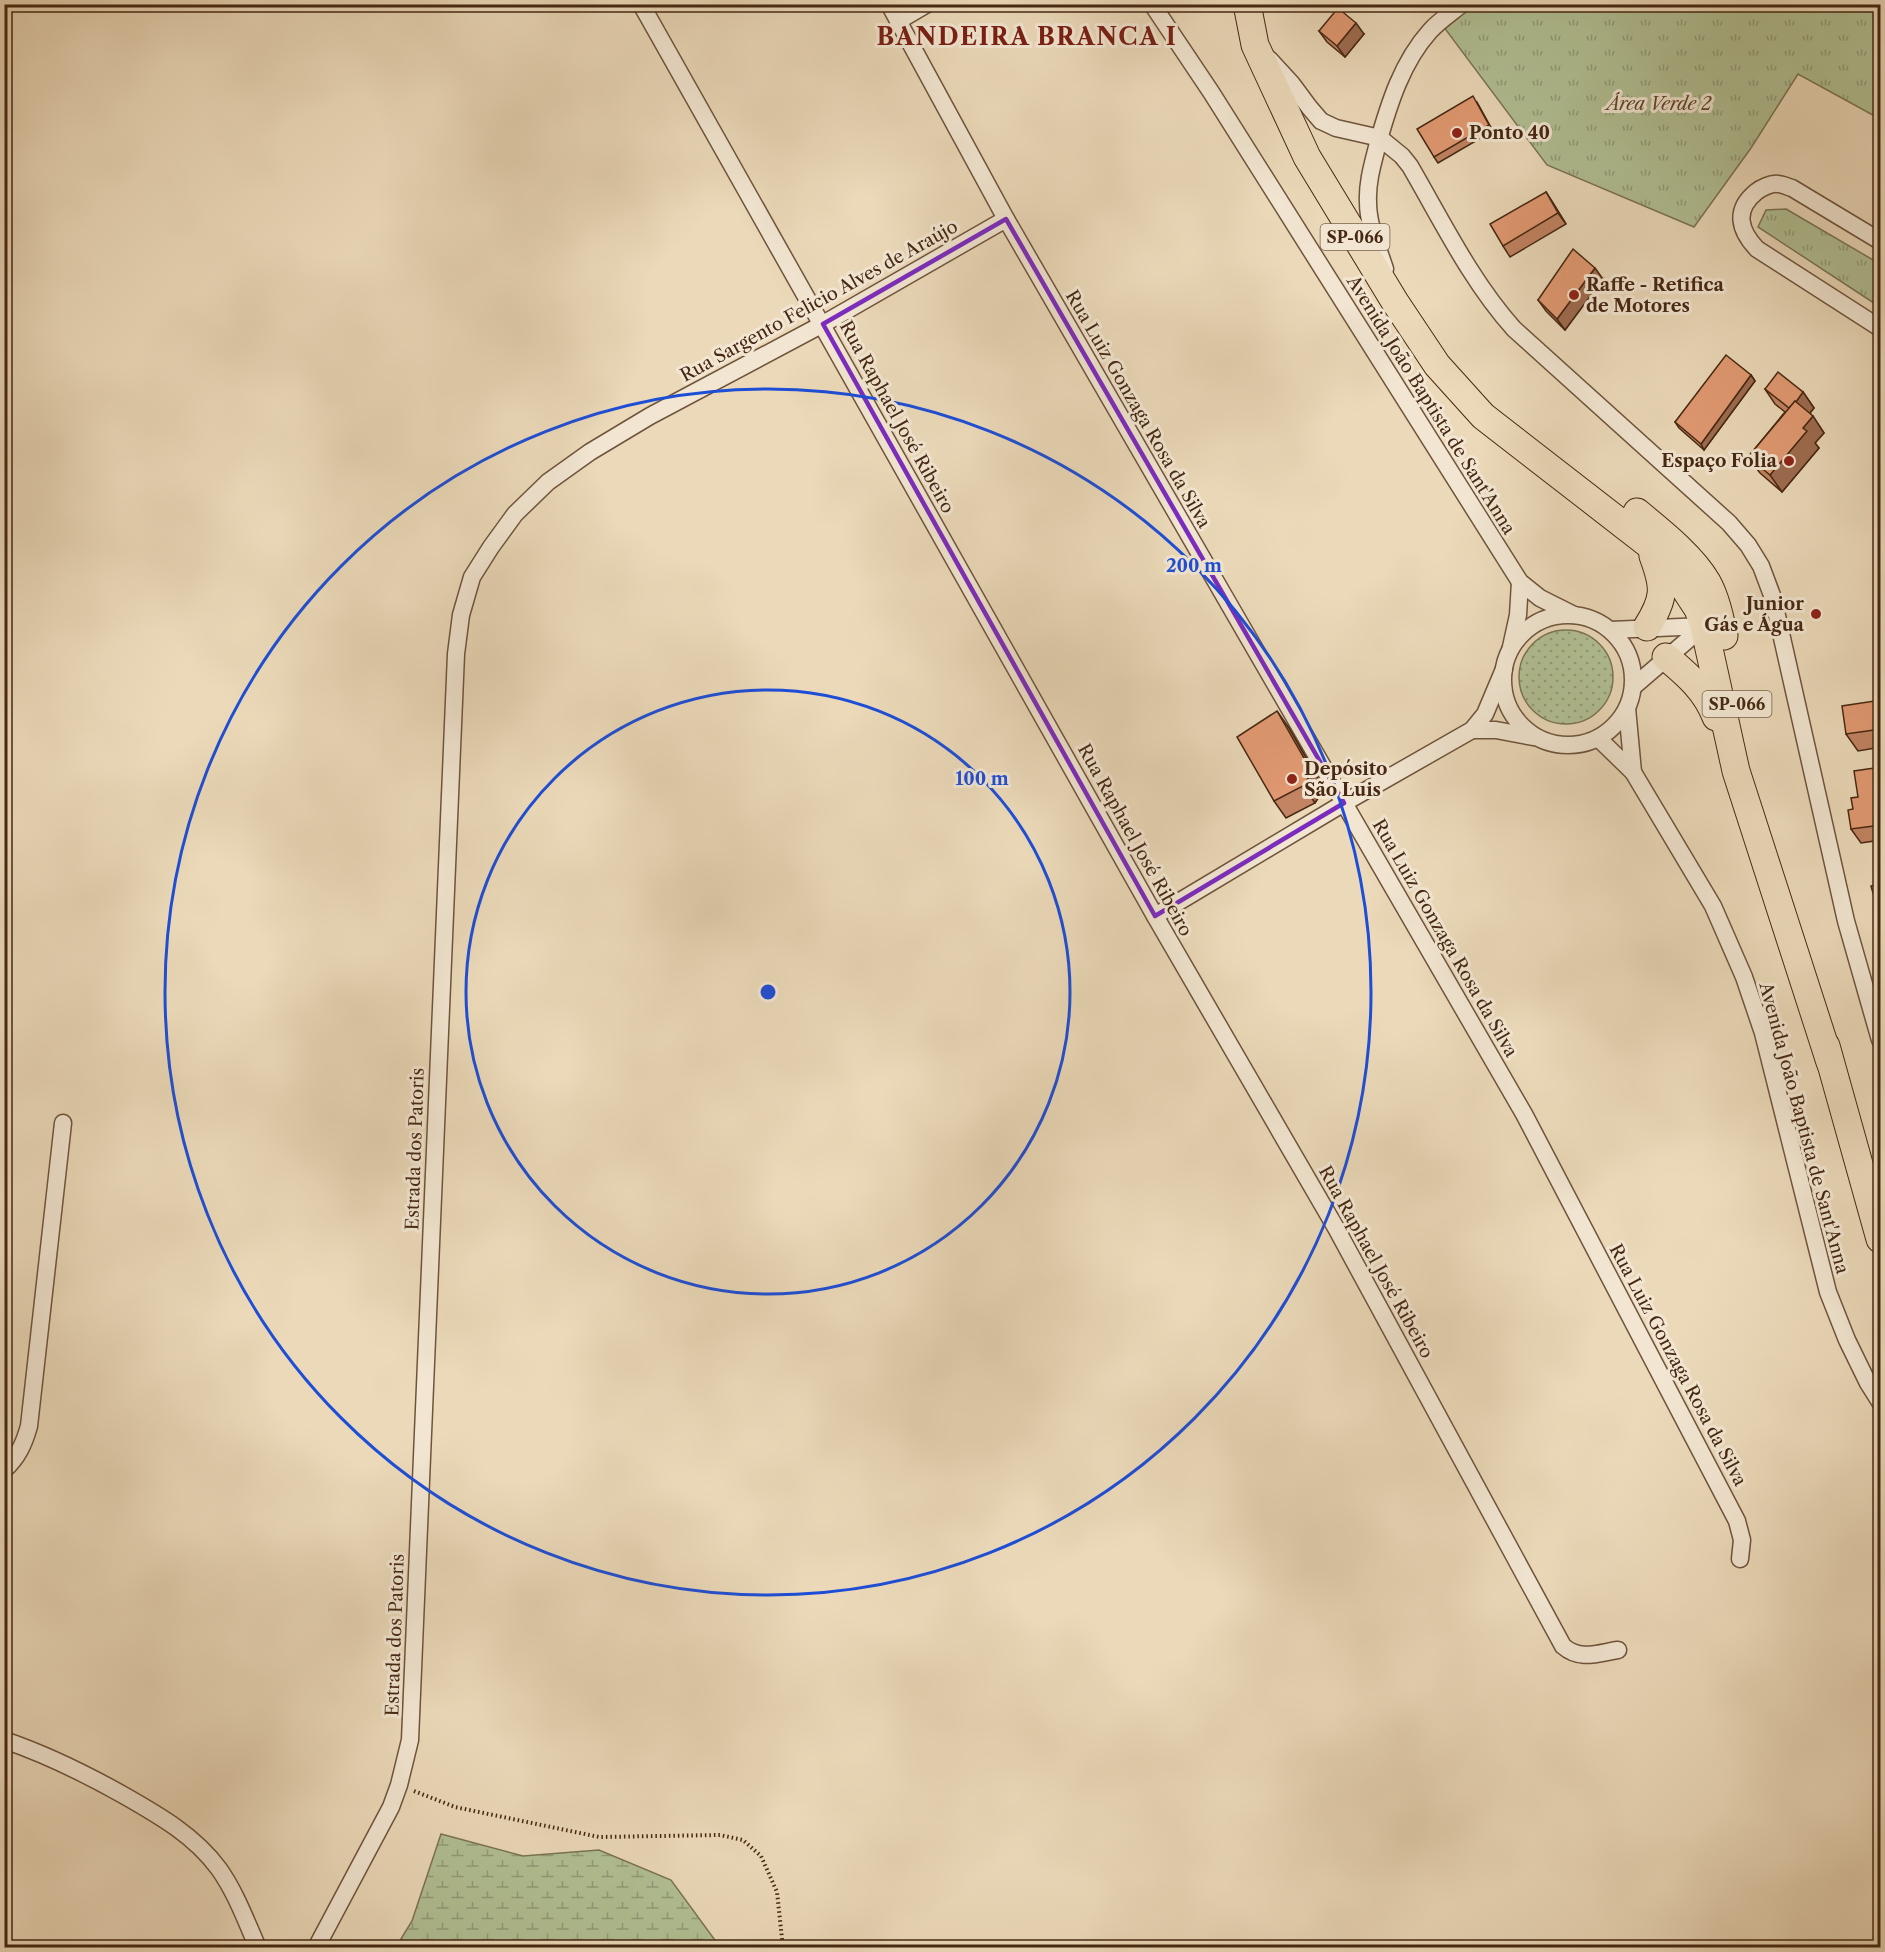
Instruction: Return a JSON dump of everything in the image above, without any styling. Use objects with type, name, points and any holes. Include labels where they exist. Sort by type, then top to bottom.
[{"type":"main road","name":"SP-066","points":[[1247,4],[1255,45],[1307,157],[1395,302],[1437,364],[1483,416],[1511,440],[1648,544],[1681,583],[1698,609],[1704,626],[1736,771],[1830,1062],[1881,1239]]},
{"type":"main road","name":"SP-066","points":[[1511,440],[1613,494],[1664,534],[1707,582],[1718,610],[1735,697],[1778,851],[1830,1062]]},
{"type":"main road","points":[[1647,627],[1661,602],[1663,590],[1662,579],[1648,544]]},
{"type":"main road","points":[[1707,582],[1704,626],[1735,697]]},
{"type":"main road","points":[[1665,657],[1688,675],[1710,703],[1736,771]]},
{"type":"street","name":"Rua Raphael José Ribeiro","points":[[641,4],[1155,916],[1330,1218],[1563,1646],[1580,1656],[1618,1650]]},
{"type":"street","name":"Rua Luiz Gonzaga Rosa da Silva","points":[[888,4],[1006,219],[1524,1114],[1732,1510],[1741,1531],[1740,1559]]},
{"type":"street","points":[[898,21],[927,4]]},
{"type":"street","points":[[1395,302],[1370,223],[1368,203],[1370,171],[1394,92],[1416,49],[1430,30],[1462,4]]},
{"type":"street","name":"Avenida João Baptista de Sant'Anna","points":[[1158,8],[1521,582],[1540,598],[1574,615]]},
{"type":"street","points":[[1255,45],[1292,84],[1321,121],[1336,128],[1380,138],[1402,156],[1497,310],[1514,329],[1729,523],[1748,545],[1761,566],[1773,598],[1846,921],[1881,1040]]},
{"type":"street","points":[[1881,241],[1792,188],[1777,183],[1761,188],[1747,199],[1743,209],[1741,223],[1746,237],[1757,249],[1881,328]]},
{"type":"street","name":"Rua Sargento Felicio Alves de Araújo","points":[[650,416],[822,324],[1006,219]]},
{"type":"street","name":"Estrada dos Patoris","points":[[316,1947],[391,1807],[410,1740],[455,666],[461,615],[472,577],[515,514],[548,482],[590,452],[650,416]]},
{"type":"street","points":[[1155,916],[1344,803],[1472,730],[1485,714],[1510,651],[1518,615],[1521,582]]},
{"type":"street","points":[[1472,730],[1496,730],[1558,744],[1578,744],[1598,738],[1615,725],[1627,708],[1633,687],[1632,666],[1624,646],[1610,630],[1593,620],[1574,615],[1555,616],[1537,623],[1522,635],[1510,651]]},
{"type":"street","points":[[1610,630],[1704,626]]},
{"type":"street","points":[[1633,687],[1665,657],[1704,626]]},
{"type":"street","points":[[1504,669],[1504,690],[1510,709],[1522,726],[1538,738]]},
{"type":"street","name":"Avenida João Baptista de Sant'Anna","points":[[1627,708],[1634,772]]},
{"type":"street","name":"Avenida João Baptista de Sant'Anna","points":[[1598,738],[1634,772],[1713,906],[1744,977],[1763,1033],[1828,1292],[1847,1340],[1868,1383],[1881,1402]]},
{"type":"street","points":[[4,1470],[16,1459],[24,1444],[29,1426],[63,1123]]},
{"type":"street","points":[[4,1740],[76,1768],[169,1821],[196,1843],[218,1869],[236,1897],[258,1947]]},
{"type":"path","points":[[399,1785],[455,1807],[599,1837],[720,1834],[743,1840],[761,1856],[777,1892],[783,1947]]},
{"type":"highlighted area","points":[[1006,219],[1344,803],[1155,916],[823,324]]},
{"type":"green space","name":"Área Verde 2","points":[[1462,4],[1880,5],[1880,119],[1798,74],[1751,148],[1694,227],[1547,165],[1440,22]]},
{"type":"green space","points":[[1786,209],[1880,264],[1880,307],[1758,227],[1766,210]]},
{"type":"green space","points":[[1566,630],[1584,634],[1599,644],[1609,659],[1613,677],[1609,695],[1599,710],[1584,720],[1566,724],[1548,720],[1533,710],[1523,695],[1519,677],[1523,659],[1533,644],[1548,634]]},
{"type":"green space","points":[[441,1834],[523,1856],[599,1850],[671,1880],[720,1947],[396,1947],[412,1921]]},
{"type":"building","points":[[1338,8],[1356,23],[1337,46],[1319,31]]},
{"type":"building","name":"Ponto 40","points":[[1473,96],[1489,125],[1434,157],[1417,129]]},
{"type":"building","points":[[1546,192],[1558,213],[1503,246],[1490,224]]},
{"type":"building","points":[[1573,249],[1595,268],[1557,319],[1538,300]]},
{"type":"building","points":[[1726,355],[1751,375],[1701,444],[1675,422]]},
{"type":"building","points":[[1778,372],[1803,392],[1789,408],[1765,389]]},
{"type":"building","points":[[1795,401],[1813,416],[1803,428],[1807,431],[1770,475],[1748,457]]},
{"type":"building","points":[[1881,700],[1881,729],[1846,734],[1842,706]]},
{"type":"building","name":"Depósito São Luis","points":[[1277,711],[1312,772],[1303,786],[1274,801],[1237,737]]},
{"type":"building","points":[[1881,767],[1881,825],[1851,829],[1848,810],[1853,809],[1851,798],[1858,797],[1854,771]]},
{"type":"building","points":[[1881,884],[1881,920],[1871,886]]},
{"type":"place","name":"Ponto 40","points":[[1457,133]]},
{"type":"place","name":"Raffe - Retifica de Motores","points":[[1574,295]]},
{"type":"place","name":"Espaço Folia","points":[[1789,461]]},
{"type":"place","name":"Junior Gás e Água","points":[[1816,614]]},
{"type":"place","name":"Depósito São Luis","points":[[1292,779]]},
{"type":"district","name":"BANDEIRA BRANCA I","points":[[1027,37]]}]
